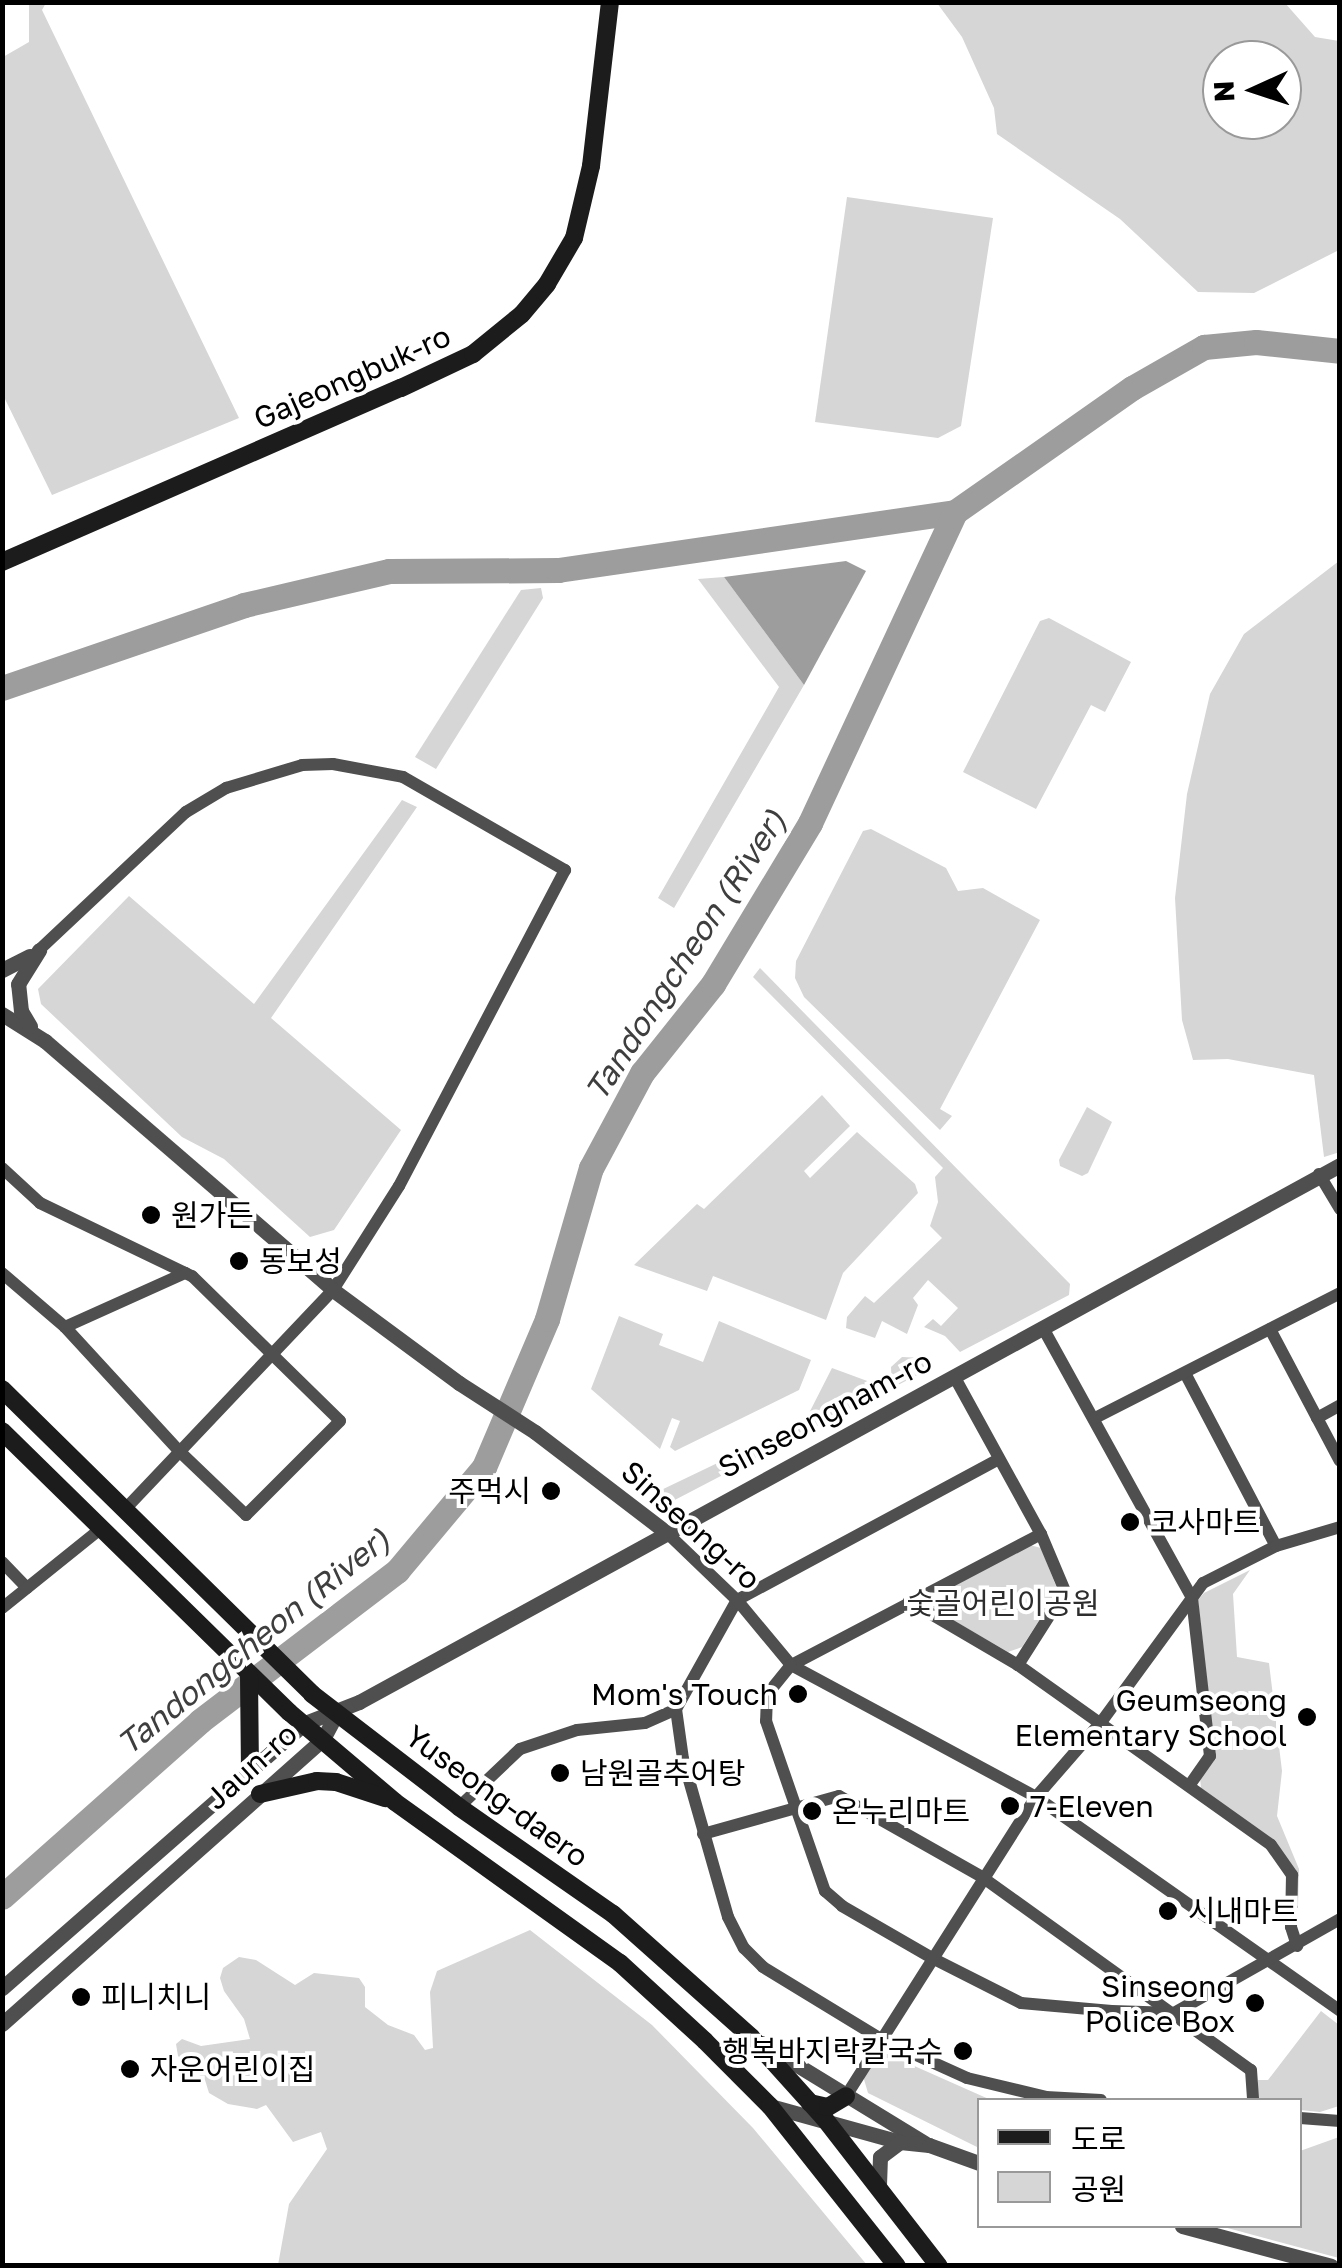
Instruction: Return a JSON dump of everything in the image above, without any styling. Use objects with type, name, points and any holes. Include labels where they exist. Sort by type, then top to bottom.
[{"type":"main road","name":"Gajeongbuk-ro","points":[[2,562],[473,354],[522,314],[548,284],[574,238],[582,212],[610,2]]},
{"type":"main road","name":"Yuseong-daero","points":[[2,1389],[312,1694],[459,1806],[613,1914],[751,2037],[824,2118],[939,2266]]},
{"type":"main road","name":"Yuseong-daero","points":[[2,1431],[250,1676],[395,1802],[620,1963],[770,2106],[898,2266]]},
{"type":"main road","points":[[250,1676],[250,1769]]},
{"type":"main road","points":[[260,1794],[317,1781],[336,1782],[395,1802]]},
{"type":"main road","points":[[810,2103],[828,2107],[846,2096]]},
{"type":"street","points":[[18,990],[2,971],[32,956],[186,812],[226,788],[302,765],[333,764],[402,776],[565,870],[399,1186],[333,1290],[274,1357],[124,1510]]},
{"type":"street","points":[[2,958],[32,956]]},
{"type":"street","points":[[15,1020],[18,990],[32,956]]},
{"type":"street","points":[[15,1020],[32,956]]},
{"type":"street","name":"Sinseong-ro","points":[[15,1020],[333,1290],[459,1383],[535,1432],[666,1532],[737,1600],[791,1664],[1036,1797],[1340,2011]]},
{"type":"street","name":"Sinseongnam-ro","points":[[337,1712],[1340,1165]]},
{"type":"street","points":[[2,1168],[40,1203],[185,1273],[340,1421],[246,1515],[180,1452],[65,1327],[2,1273]]},
{"type":"street","points":[[1319,1174],[1340,1209]]},
{"type":"street","points":[[65,1327],[185,1273]]},
{"type":"street","points":[[1096,1418],[1340,1292]]},
{"type":"street","points":[[1043,1328],[1192,1598],[1210,1756],[1190,1785]]},
{"type":"street","points":[[1270,1329],[1340,1461]]},
{"type":"street","points":[[1185,1372],[1276,1546]]},
{"type":"street","points":[[954,1376],[1042,1534],[1065,1591],[1018,1665]]},
{"type":"street","points":[[1317,1418],[1340,1405]]},
{"type":"street","points":[[999,1459],[737,1600],[676,1709],[682,1759],[703,1834],[728,1917],[744,1948],[763,1966],[880,2040],[967,2078],[1064,2098]]},
{"type":"street","points":[[846,2096],[1036,1797],[1102,1722],[1203,1583],[1276,1546],[1340,1527]]},
{"type":"street","points":[[2,1608],[99,1530]]},
{"type":"street","points":[[1042,1534],[791,1664],[767,1695],[766,1720],[826,1891],[842,1906],[932,1958],[1022,2003],[1174,2013],[1340,1919]]},
{"type":"street","points":[[2,1562],[27,1588]]},
{"type":"street","points":[[910,1602],[1018,1665],[1271,1845],[1292,1875],[1291,1927],[1296,1946]]},
{"type":"street","points":[[459,1806],[520,1749],[576,1730],[644,1723],[676,1709]]},
{"type":"street","name":"Jaun-ro","points":[[2,1988],[250,1769],[297,1717],[337,1712]]},
{"type":"street","name":"Jaun-ro","points":[[2,2024],[323,1739],[337,1712]]},
{"type":"street","points":[[703,1834],[838,1796],[982,1877],[1174,2013],[1251,2070],[1254,2098]]},
{"type":"street","points":[[751,2037],[929,2145],[977,2162]]},
{"type":"street","points":[[770,2106],[900,2142],[929,2145]]},
{"type":"street","points":[[1302,2118],[1340,2120]]},
{"type":"street","points":[[879,2185],[880,2158],[900,2142]]},
{"type":"street","points":[[1189,2228],[1331,2266]]},
{"type":"green space","points":[[29,3],[46,3],[42,10],[239,418],[52,495],[3,395],[3,57],[29,42]]},
{"type":"green space","points":[[937,3],[1285,3],[1315,37],[1339,41],[1339,250],[1254,293],[1198,292],[1120,219],[997,134],[994,108],[962,37]]},
{"type":"green space","points":[[847,197],[993,218],[961,426],[938,438],[815,422]]},
{"type":"green space","points":[[1339,561],[1340,1152],[1324,1157],[1314,1075],[1228,1059],[1193,1060],[1182,1020],[1175,898],[1187,794],[1210,694],[1244,634]]},
{"type":"green space","points":[[724,577],[804,685],[674,908],[658,898],[779,687],[698,579]]},
{"type":"green space","points":[[541,588],[543,598],[436,769],[415,757],[521,590]]},
{"type":"green space","points":[[1049,618],[1131,662],[1105,712],[1091,705],[1036,809],[963,772],[1040,621]]},
{"type":"green space","points":[[402,800],[417,807],[271,1018],[401,1130],[334,1230],[310,1237],[224,1159],[182,1137],[41,1004],[38,989],[129,896],[254,1004]]},
{"type":"green space","points":[[871,829],[946,868],[958,891],[983,888],[1040,920],[940,1109],[952,1116],[940,1130],[804,997],[795,978],[796,961],[863,831]]},
{"type":"green space","points":[[760,968],[1070,1284],[1069,1295],[960,1352],[945,1336],[924,1327],[933,1319],[941,1326],[958,1308],[928,1280],[913,1298],[918,1305],[907,1334],[882,1321],[875,1338],[846,1328],[847,1317],[865,1296],[874,1303],[942,1238],[930,1226],[938,1202],[935,1177],[943,1168],[753,977]]},
{"type":"green space","points":[[822,1095],[850,1126],[804,1171],[810,1178],[857,1132],[915,1184],[918,1193],[843,1273],[826,1320],[713,1276],[707,1291],[634,1265],[697,1204],[704,1209]]},
{"type":"green space","points":[[1087,1107],[1112,1122],[1088,1173],[1082,1176],[1060,1166],[1059,1160]]},
{"type":"green space","points":[[619,1316],[663,1334],[659,1345],[703,1362],[719,1321],[811,1360],[799,1390],[675,1451],[670,1447],[680,1421],[672,1418],[660,1449],[591,1389]]},
{"type":"green space","points":[[902,1357],[923,1358],[933,1367],[892,1388],[891,1367]]},
{"type":"green space","points":[[832,1368],[870,1382],[871,1398],[669,1503],[655,1503],[657,1492],[805,1421]]},
{"type":"green space","name":"숯골어린이공원","points":[[1030,1545],[1041,1548],[1058,1591],[1022,1647],[1008,1652],[932,1608],[933,1596]]},
{"type":"green space","points":[[1250,1570],[1233,1594],[1237,1657],[1269,1663],[1282,1771],[1277,1816],[1299,1869],[1298,1906],[1294,1872],[1250,1826],[1201,1788],[1200,1778],[1215,1756],[1198,1600],[1204,1593]]},
{"type":"green space","points":[[530,1930],[652,2025],[753,2128],[867,2265],[278,2265],[289,2204],[327,2149],[321,2132],[293,2142],[266,2105],[257,2109],[228,2104],[209,2093],[205,2080],[178,2056],[176,2044],[182,2039],[201,2046],[250,2039],[244,2019],[224,1991],[220,1978],[223,1968],[239,1957],[256,1960],[295,1985],[314,1973],[359,1978],[365,1987],[365,2007],[388,2025],[414,2035],[425,2050],[433,2048],[430,1992],[437,1971]]},
{"type":"green space","points":[[1321,2011],[1339,2025],[1339,2106],[1320,2112],[1302,2110],[1302,2098],[1257,2098],[1258,2080],[1268,2080]]},
{"type":"green space","points":[[885,2053],[986,2098],[977,2098],[977,2147],[868,2093],[863,2076],[877,2055]]},
{"type":"green space","points":[[1339,2137],[1339,2258],[1227,2228],[1302,2228],[1302,2150]]},
{"type":"shaded area","points":[[846,561],[866,571],[804,685],[724,577]]},
{"type":"waterway","name":"Tandongcheon (River)","points":[[2,1897],[200,1721],[397,1571],[484,1467],[547,1319],[591,1168],[642,1073],[713,984],[810,823],[955,512],[1132,388],[1204,347],[1256,342],[1340,351]]},
{"type":"waterway","points":[[2,688],[244,605],[389,571],[558,570],[955,512]]},
{"type":"place","name":"원가든","points":[[151,1215]]},
{"type":"place","name":"동보성","points":[[239,1261]]},
{"type":"place","name":"주먹시","points":[[551,1491]]},
{"type":"place","name":"코사마트","points":[[1130,1522]]},
{"type":"place","name":"Mom's Touch","points":[[798,1694]]},
{"type":"place","name":"Geumseong Elementary School","points":[[1307,1717]]},
{"type":"place","name":"남원골추어탕","points":[[560,1773]]},
{"type":"place","name":"7-Eleven","points":[[1010,1806]]},
{"type":"place","name":"온누리마트","points":[[812,1811]]},
{"type":"place","name":"시내마트","points":[[1168,1911]]},
{"type":"place","name":"피니치니","points":[[81,1997]]},
{"type":"place","name":"Sinseong Police Box","points":[[1255,2003]]},
{"type":"place","name":"행복바지락칼국수","points":[[963,2051]]},
{"type":"place","name":"자운어린이집","points":[[130,2069]]}]
